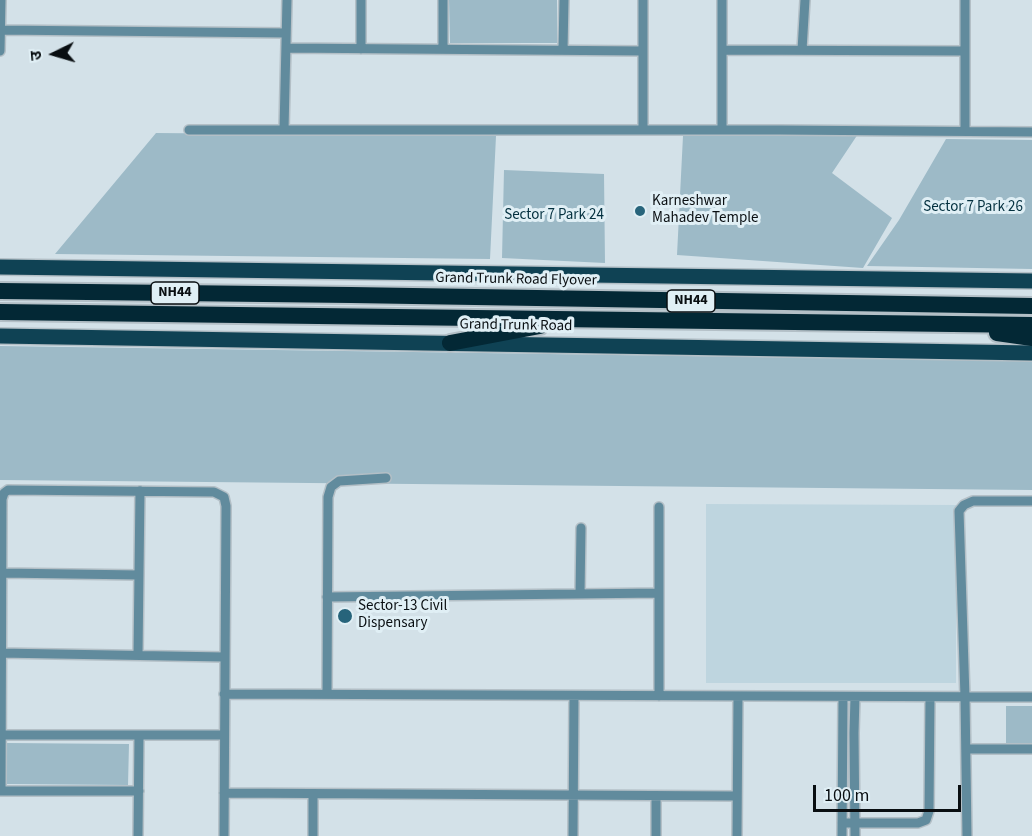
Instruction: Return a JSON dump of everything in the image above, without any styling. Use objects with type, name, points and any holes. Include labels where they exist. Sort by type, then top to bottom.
[{"type":"highway","name":"Grand Trunk Road Flyover","points":[[0,291],[1032,306]]},
{"type":"highway","name":"NH44","points":[[0,312],[576,319]]},
{"type":"highway","name":"Grand Trunk Road","points":[[576,319],[969,324]]},
{"type":"highway","points":[[450,343],[576,319]]},
{"type":"highway","name":"NH44","points":[[969,324],[1032,325]]},
{"type":"highway","points":[[969,324],[992,332],[1032,338]]},
{"type":"main road","points":[[0,267],[1032,281]]},
{"type":"main road","name":"Grand Trunk Road","points":[[0,336],[1032,353]]},
{"type":"street","points":[[0,51],[1,0]]},
{"type":"street","points":[[284,130],[287,0]]},
{"type":"street","points":[[361,49],[362,0]]},
{"type":"street","points":[[443,0],[443,49]]},
{"type":"street","points":[[563,50],[564,0]]},
{"type":"street","points":[[643,0],[643,130]]},
{"type":"street","points":[[722,0],[722,130]]},
{"type":"street","points":[[802,50],[805,0]]},
{"type":"street","points":[[964,0],[965,131]]},
{"type":"street","points":[[1,30],[286,33]]},
{"type":"street","points":[[285,48],[643,51]]},
{"type":"street","points":[[722,50],[964,51]]},
{"type":"street","points":[[189,130],[1032,132]]},
{"type":"street","points":[[327,694],[328,497],[330,487],[339,481],[386,478]]},
{"type":"street","points":[[139,791],[0,791],[2,499],[8,490],[214,492],[224,497],[226,506],[224,836]]},
{"type":"street","points":[[138,655],[140,491]]},
{"type":"street","points":[[967,836],[959,511],[964,505],[973,501],[1032,501]]},
{"type":"street","points":[[659,507],[659,696]]},
{"type":"street","points":[[580,594],[581,528]]},
{"type":"street","points":[[2,573],[139,576]]},
{"type":"street","points":[[327,597],[659,593]]},
{"type":"street","points":[[1,653],[225,657]]},
{"type":"street","points":[[224,694],[1032,697]]},
{"type":"street","points":[[573,836],[574,696]]},
{"type":"street","points":[[737,836],[738,696]]},
{"type":"street","points":[[842,836],[843,697]]},
{"type":"street","points":[[855,697],[855,836]]},
{"type":"street","points":[[842,824],[918,823],[926,820],[929,811],[930,697]]},
{"type":"street","points":[[1,735],[224,735]]},
{"type":"street","points":[[138,836],[139,735]]},
{"type":"street","points":[[966,748],[1032,749]]},
{"type":"street","points":[[224,793],[737,796]]},
{"type":"street","points":[[313,794],[313,836]]},
{"type":"street","points":[[656,796],[656,836]]},
{"type":"shaded area","points":[[706,504],[956,505],[956,683],[706,683]]},
{"type":"green space","points":[[449,0],[557,0],[557,43],[450,43]]},
{"type":"green space","points":[[156,133],[496,136],[490,259],[55,254]]},
{"type":"green space","points":[[858,134],[832,173],[892,218],[863,268],[677,255],[683,136]]},
{"type":"green space","name":"Sector 7 Park 26","points":[[946,139],[1032,140],[1032,269],[867,266],[899,220]]},
{"type":"green space","name":"Sector 7 Park 24","points":[[504,170],[604,174],[605,263],[502,258]]},
{"type":"green space","points":[[0,346],[1032,361],[1032,490],[0,480]]},
{"type":"green space","points":[[1006,706],[1032,706],[1032,743],[1006,743]]},
{"type":"green space","points":[[7,743],[129,744],[128,785],[7,784]]},
{"type":"place","name":"Karneshwar Mahadev Temple","points":[[640,211]]},
{"type":"place","name":"Sector-13 Civil Dispensary","points":[[345,616]]}]
